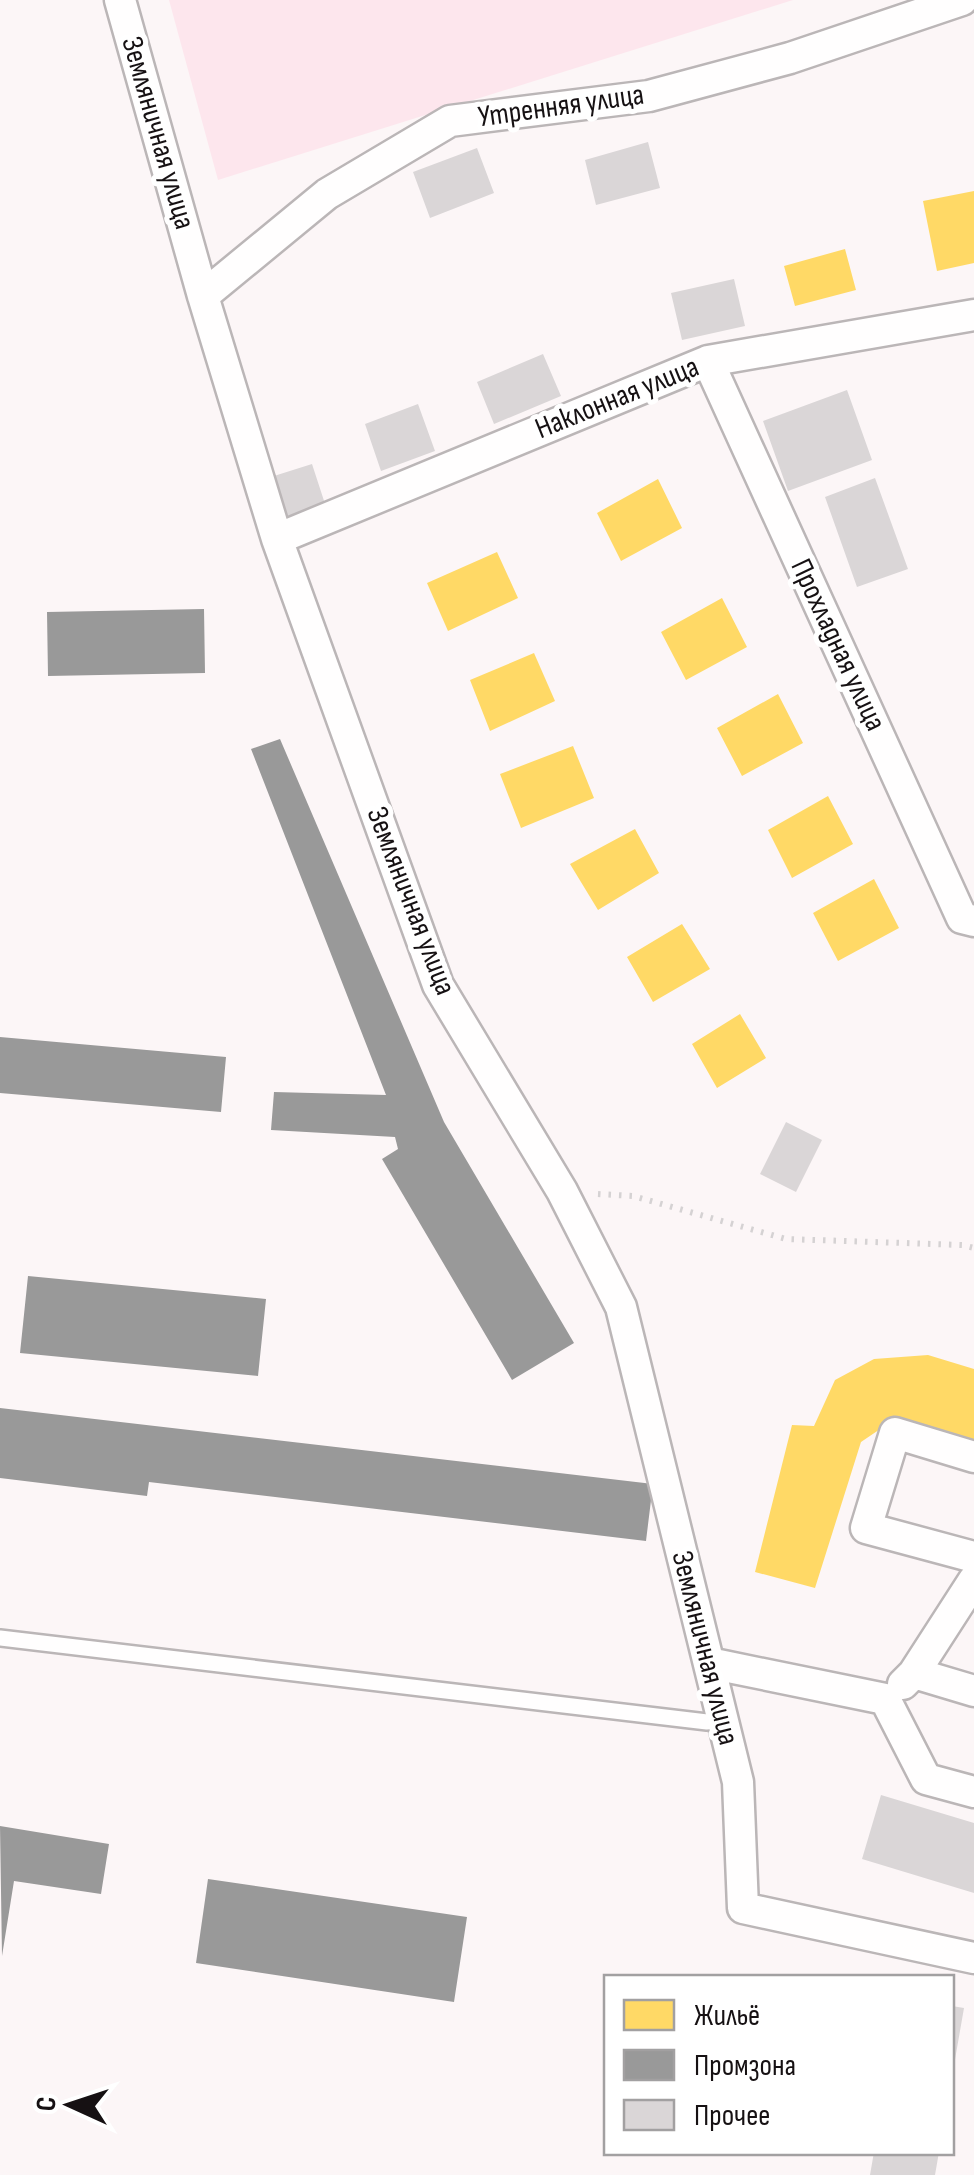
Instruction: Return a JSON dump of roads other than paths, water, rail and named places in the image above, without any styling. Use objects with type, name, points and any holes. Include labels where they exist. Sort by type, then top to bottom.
[{"type":"street","name":"Земляничная улица","points":[[120,0],[203,296],[278,539],[438,984],[562,1191],[621,1306],[738,1782],[744,1908],[974,1958]]},
{"type":"street","name":"Утренняя улица","points":[[203,296],[327,194],[450,121],[648,96],[790,58],[962,0]]},
{"type":"street","name":"Наклонная улица","points":[[278,539],[708,361],[974,315]]},
{"type":"street","name":"Прохладная улица","points":[[708,361],[962,918],[974,921]]},
{"type":"street","points":[[974,1457],[895,1433],[866,1528],[974,1557]]},
{"type":"street","points":[[886,1699],[914,1674],[974,1580]]},
{"type":"street","points":[[709,1663],[886,1699]]},
{"type":"street","points":[[914,1674],[974,1691]]},
{"type":"street","points":[[886,1699],[926,1779],[974,1792]]},
{"type":"lane","points":[[0,1638],[707,1722]]}]
